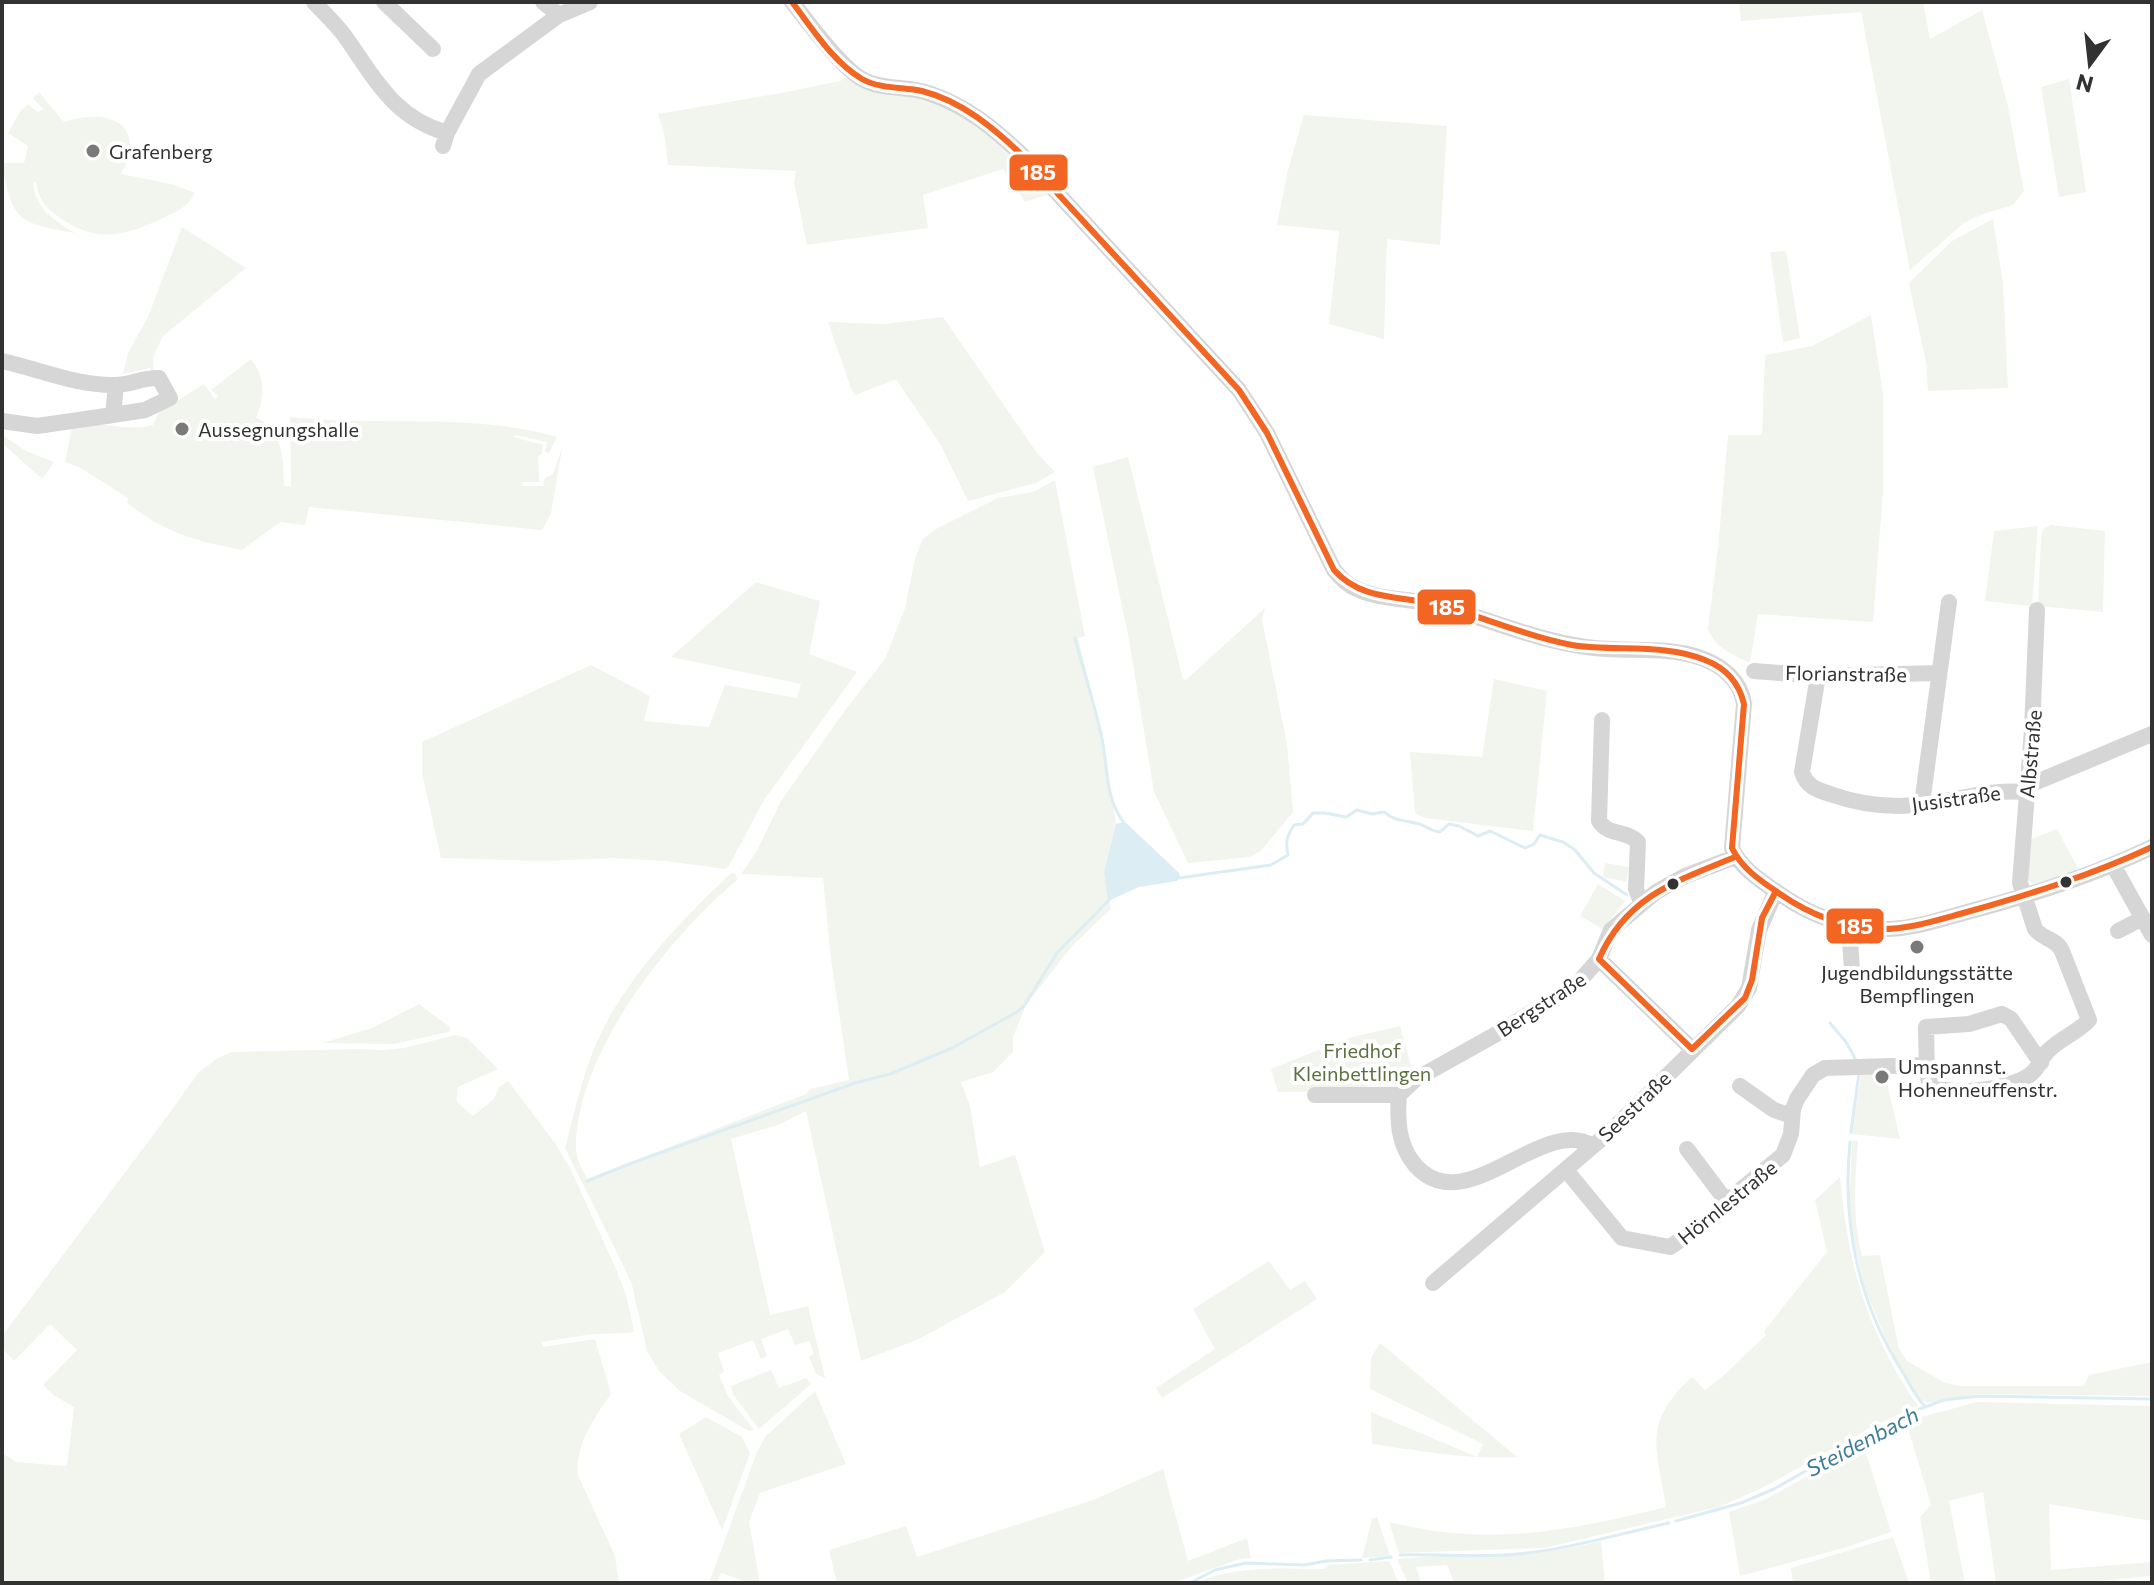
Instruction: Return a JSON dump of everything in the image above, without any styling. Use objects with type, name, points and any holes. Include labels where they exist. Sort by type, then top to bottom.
[{"type":"street","points":[[314,2],[343,33],[371,77],[404,114],[445,140],[479,74],[559,15],[590,2]]},
{"type":"street","points":[[384,2],[433,49]]},
{"type":"street","points":[[543,2],[559,15]]},
{"type":"street","points":[[792,2],[812,28],[863,79],[946,100],[994,129],[1024,157],[1239,390],[1267,433],[1334,570],[1346,583],[1359,590],[1439,605],[1524,634],[1564,643],[1690,655],[1709,661],[1728,674],[1743,695],[1741,750],[1731,836],[1735,857],[1806,911],[1849,925],[1904,928],[2067,884],[2152,847]]},
{"type":"street","points":[[2,361],[83,381],[116,385],[150,377],[159,378],[170,398],[145,410],[37,426],[2,421]]},
{"type":"street","points":[[113,415],[116,385]]},
{"type":"street","name":"Florianstraße","points":[[1922,804],[1949,602]]},
{"type":"street","name":"Albstraße","points":[[2024,898],[2020,883],[2035,685],[2037,610]]},
{"type":"street","name":"Florianstraße","points":[[1754,671],[1818,676],[1938,673]]},
{"type":"street","name":"Jusistraße","points":[[1818,676],[1802,772],[1808,784],[1838,797],[1872,805],[1922,804],[1999,790],[2027,789]]},
{"type":"street","points":[[1602,720],[1599,821],[1608,831],[1630,836],[1638,842],[1636,889],[1641,902]]},
{"type":"street","points":[[2027,789],[2152,734]]},
{"type":"street","name":"Bergstraße","points":[[1399,1095],[1416,1079],[1559,997],[1591,971],[1611,930],[1641,902],[1669,884],[1735,857]]},
{"type":"street","points":[[2113,865],[2152,935]]},
{"type":"street","name":"Seestraße","points":[[1433,1283],[1496,1226],[1573,1165],[1745,998],[1752,980],[1762,918],[1776,891]]},
{"type":"street","points":[[2024,898],[2038,933],[2060,946],[2089,1016],[2086,1023],[2047,1051],[2041,1063],[2034,1072],[2015,1082],[1955,1092],[1935,1088],[1929,1082],[1927,1065],[1926,1027],[1969,1024],[1997,1014],[2011,1019],[2041,1063]]},
{"type":"street","points":[[2118,931],[2143,918]]},
{"type":"street","points":[[1849,925],[1852,970]]},
{"type":"street","points":[[1599,959],[1692,1049]]},
{"type":"street","name":"Hörnlestraße","points":[[1567,1141],[1573,1165],[1622,1238],[1673,1246],[1716,1216],[1727,1202],[1783,1155],[1791,1134],[1797,1099],[1818,1070],[1927,1065]]},
{"type":"street","points":[[1740,1086],[1774,1110],[1792,1116]]},
{"type":"street","points":[[1315,1095],[1399,1095],[1399,1130],[1405,1150],[1418,1168],[1442,1180],[1461,1182],[1475,1178],[1546,1145],[1567,1141],[1587,1142],[1593,1146]]},
{"type":"street","points":[[1687,1149],[1727,1202]]},
{"type":"green space","points":[[1739,2],[1923,2],[1930,39],[1982,10],[2007,102],[2024,191],[2013,205],[1964,223],[1910,270],[1861,12],[1741,21]]},
{"type":"green space","points":[[849,76],[915,96],[963,116],[997,140],[1049,194],[1025,202],[1003,169],[923,195],[928,228],[807,245],[794,182],[796,171],[668,165],[658,114],[781,93],[840,81]]},
{"type":"green space","points":[[2069,79],[2086,192],[2059,197],[2041,87]]},
{"type":"green space","points":[[39,92],[64,122],[99,117],[120,124],[130,142],[128,158],[121,174],[171,184],[195,193],[192,198],[176,212],[134,230],[98,234],[73,226],[55,214],[44,203],[36,182],[33,182],[41,206],[75,233],[29,222],[14,208],[2,163],[24,163],[28,146],[8,133],[28,104],[38,112],[43,109],[33,98]]},
{"type":"green space","points":[[1304,115],[1447,126],[1440,245],[1387,239],[1384,339],[1329,324],[1339,231],[1277,225],[1288,170]]},
{"type":"green space","points":[[1993,219],[2003,284],[2008,388],[1928,391],[1926,363],[1909,283],[1952,241]]},
{"type":"green space","points":[[182,227],[246,268],[163,336],[153,357],[154,372],[151,373],[150,368],[123,374],[128,353],[148,317]]},
{"type":"green space","points":[[1786,251],[1800,338],[1783,342],[1770,252]]},
{"type":"green space","points":[[1871,315],[1883,394],[1883,491],[1873,622],[1758,614],[1750,663],[1720,646],[1708,629],[1728,435],[1762,435],[1765,355],[1812,346]]},
{"type":"green space","points":[[943,317],[1037,453],[1055,472],[1036,483],[968,501],[940,444],[896,379],[856,395],[852,391],[828,322],[884,324]]},
{"type":"green space","points":[[251,359],[262,380],[261,403],[256,418],[272,429],[277,437],[284,486],[291,486],[290,417],[491,425],[557,437],[549,453],[545,452],[547,442],[514,437],[543,445],[542,454],[538,456],[539,482],[523,482],[522,486],[543,486],[545,478],[553,474],[562,448],[551,514],[542,530],[309,507],[305,525],[280,522],[242,550],[194,539],[168,529],[127,503],[128,498],[79,467],[65,462],[72,427],[92,424],[153,425],[159,412],[204,384],[215,399],[218,396],[211,390]]},
{"type":"green space","points":[[2,435],[28,452],[54,462],[42,479],[2,443]]},
{"type":"green space","points":[[1128,457],[1183,679],[1186,680],[1265,608],[1262,619],[1287,744],[1293,812],[1261,851],[1249,857],[1188,863],[1154,792],[1129,640],[1093,467]]},
{"type":"green space","points":[[1055,480],[1085,636],[1078,638],[1103,737],[1116,824],[1104,872],[1111,909],[1072,946],[1026,1005],[1013,1037],[1013,1052],[993,1072],[961,1082],[970,1106],[980,1167],[1015,1155],[1045,1252],[1005,1292],[917,1340],[861,1361],[806,1111],[781,1124],[731,1139],[770,1315],[808,1306],[825,1378],[816,1374],[809,1357],[814,1354],[809,1341],[795,1345],[788,1329],[761,1339],[767,1356],[761,1359],[753,1340],[718,1353],[724,1372],[719,1375],[728,1396],[754,1430],[749,1431],[680,1391],[659,1371],[647,1351],[632,1285],[565,1148],[586,1070],[605,1025],[631,983],[679,926],[731,873],[736,874],[737,880],[682,933],[655,966],[608,1039],[591,1076],[580,1114],[576,1150],[587,1179],[806,1094],[810,1089],[849,1080],[831,959],[823,878],[741,874],[756,852],[781,801],[885,659],[905,608],[915,558],[923,539],[936,529],[998,498],[1033,492]]},
{"type":"green space","points":[[2051,525],[2105,531],[2103,612],[2038,606],[2041,538],[2043,529]]},
{"type":"green space","points":[[2038,526],[2032,606],[1985,601],[1994,531]]},
{"type":"green space","points":[[756,582],[820,601],[809,654],[857,672],[764,800],[729,866],[725,869],[614,858],[543,861],[441,858],[422,773],[422,742],[591,665],[650,696],[644,721],[709,727],[725,685],[797,698],[801,684],[671,657]]},
{"type":"green space","points":[[1494,679],[1547,691],[1533,831],[1425,818],[1415,813],[1410,752],[1482,757]]},
{"type":"green space","points":[[2057,829],[2080,872],[2033,884],[2027,878],[2029,840]]},
{"type":"green space","points":[[1605,863],[1629,867],[1626,882],[1603,877]]},
{"type":"green space","points":[[1598,884],[1625,901],[1603,929],[1580,916]]},
{"type":"green space","points":[[419,1004],[450,1027],[449,1032],[394,1044],[323,1043],[372,1028]]},
{"type":"green space","name":"Friedhof Kleinbettlingen","points":[[1400,1026],[1413,1073],[1349,1091],[1278,1092],[1271,1069],[1349,1038]]},
{"type":"green space","points":[[455,1035],[467,1038],[498,1069],[458,1087],[457,1102],[473,1116],[494,1099],[499,1087],[508,1081],[555,1143],[571,1170],[626,1295],[634,1331],[541,1342],[543,1347],[595,1339],[611,1394],[583,1442],[578,1475],[615,1556],[619,1583],[2,1583],[2,1453],[16,1462],[67,1466],[74,1407],[43,1385],[77,1350],[50,1324],[14,1361],[2,1348],[2,1336],[199,1072],[231,1052],[382,1050],[404,1048]]},
{"type":"green space","points":[[1861,1074],[1881,1075],[1886,1079],[1900,1139],[1852,1134]]},
{"type":"green space","points":[[1852,1140],[1858,1141],[1856,1213],[1862,1256],[1880,1255],[1899,1349],[1907,1361],[1944,1382],[1959,1386],[2084,1386],[2089,1375],[2152,1362],[2152,1396],[1980,1394],[1927,1403],[1919,1398],[1893,1356],[1865,1289],[1849,1219]]},
{"type":"green space","points":[[1840,1177],[1848,1240],[1863,1297],[1885,1352],[1918,1406],[1877,1424],[1770,1484],[1722,1506],[1544,1548],[1399,1553],[1389,1522],[1426,1530],[1495,1535],[1562,1529],[1666,1507],[1656,1438],[1665,1409],[1692,1377],[1705,1390],[1766,1335],[1764,1331],[1827,1252],[1815,1200]]},
{"type":"green space","points":[[1269,1261],[1290,1290],[1305,1281],[1317,1299],[1162,1398],[1156,1388],[1215,1349],[1193,1309]]},
{"type":"green space","points":[[1380,1343],[1517,1457],[1477,1457],[1483,1444],[1370,1389],[1371,1358]]},
{"type":"green space","points":[[771,1370],[779,1388],[806,1378],[811,1384],[759,1429],[734,1396],[731,1386]]},
{"type":"green space","points":[[815,1391],[846,1464],[760,1493],[749,1522],[760,1583],[750,1583],[721,1573],[717,1583],[709,1583],[765,1437]]},
{"type":"green space","points":[[1977,1402],[2152,1406],[2152,1521],[2049,1504],[2051,1570],[2152,1562],[2152,1576],[2077,1583],[1996,1583],[1983,1492],[1949,1501],[1965,1583],[1931,1583],[1920,1517],[1931,1505],[1908,1428],[1865,1450],[1891,1532],[1740,1576],[1729,1512],[1766,1499],[1907,1421]]},
{"type":"green space","points":[[1371,1412],[1477,1457],[1372,1444]]},
{"type":"green space","points":[[706,1417],[742,1437],[750,1453],[722,1530],[679,1434]]},
{"type":"green space","points":[[1163,1469],[1188,1561],[1247,1538],[1251,1558],[1240,1559],[1173,1583],[837,1583],[829,1550],[906,1526],[917,1557],[1093,1500]]},
{"type":"green space","points":[[1377,1517],[1390,1556],[1362,1558],[1372,1519]]},
{"type":"green space","points":[[1893,1537],[1909,1583],[1793,1583],[1791,1568]]},
{"type":"green space","points":[[1601,1541],[1605,1583],[1454,1583],[1447,1565],[1416,1567],[1421,1583],[1408,1583],[1397,1559],[1549,1551]]},
{"type":"green space","points":[[1389,1561],[1399,1583],[1195,1583],[1242,1571],[1324,1569],[1328,1565]]},
{"type":"shaded area","points":[[1125,822],[1180,877],[1177,881],[1139,887],[1108,901],[1104,872],[1116,824]]},
{"type":"waterway","points":[[1075,638],[1101,734],[1110,791],[1124,823]]},
{"type":"waterway","points":[[1179,878],[1271,865],[1288,855],[1287,839],[1294,825],[1303,824],[1313,813],[1346,817],[1357,810],[1372,814],[1384,812],[1395,819],[1440,832],[1449,824],[1478,836],[1490,831],[1525,848],[1534,844],[1540,835],[1563,842],[1575,850],[1594,873],[1627,895]]},
{"type":"waterway","points":[[587,1181],[855,1083],[890,1074],[952,1048],[1024,1006],[1057,953],[1111,898]]},
{"type":"waterway","points":[[1830,1023],[1857,1062]]},
{"type":"waterway","points":[[1851,1132],[1859,1073]]},
{"type":"waterway","points":[[1850,1142],[1851,1232],[1864,1290],[1887,1345],[1926,1407]]},
{"type":"waterway","name":"Steidenbach","points":[[1676,1521],[1741,1503],[1774,1489],[1903,1415],[1944,1400],[1980,1396],[2152,1399]]},
{"type":"waterway","name":"Steidenbach","points":[[1400,1555],[1489,1556],[1537,1552],[1669,1523]]},
{"type":"waterway","name":"Steidenbach","points":[[1370,1560],[1391,1557]]},
{"type":"waterway","name":"Steidenbach","points":[[1190,1583],[1215,1570],[1246,1563],[1304,1565],[1361,1560]]},
{"type":"transit line","name":"185","points":[[792,2],[832,54],[851,72],[869,82],[922,91],[951,102],[990,126],[1024,157],[1239,390],[1267,433],[1334,570],[1344,579],[1366,591],[1430,603],[1554,641],[1588,647],[1673,651],[1705,660],[1725,672],[1739,689],[1744,704],[1732,848],[1753,874],[1791,901],[1851,926],[1900,928],[2038,891],[2152,847]]},
{"type":"transit line","name":"185","points":[[1735,857],[1673,883],[1638,906],[1623,920],[1599,959],[1692,1049],[1745,998],[1752,980],[1762,918],[1776,891]]},
{"type":"place","name":"Grafenberg","points":[[93,151]]},
{"type":"place","name":"Aussegnungshalle","points":[[182,429]]},
{"type":"place","name":"Jugendbildungsstätte Bempflingen","points":[[1917,947]]},
{"type":"place","name":"Umspannst. Hohenneuffenstr.","points":[[1882,1077]]}]
